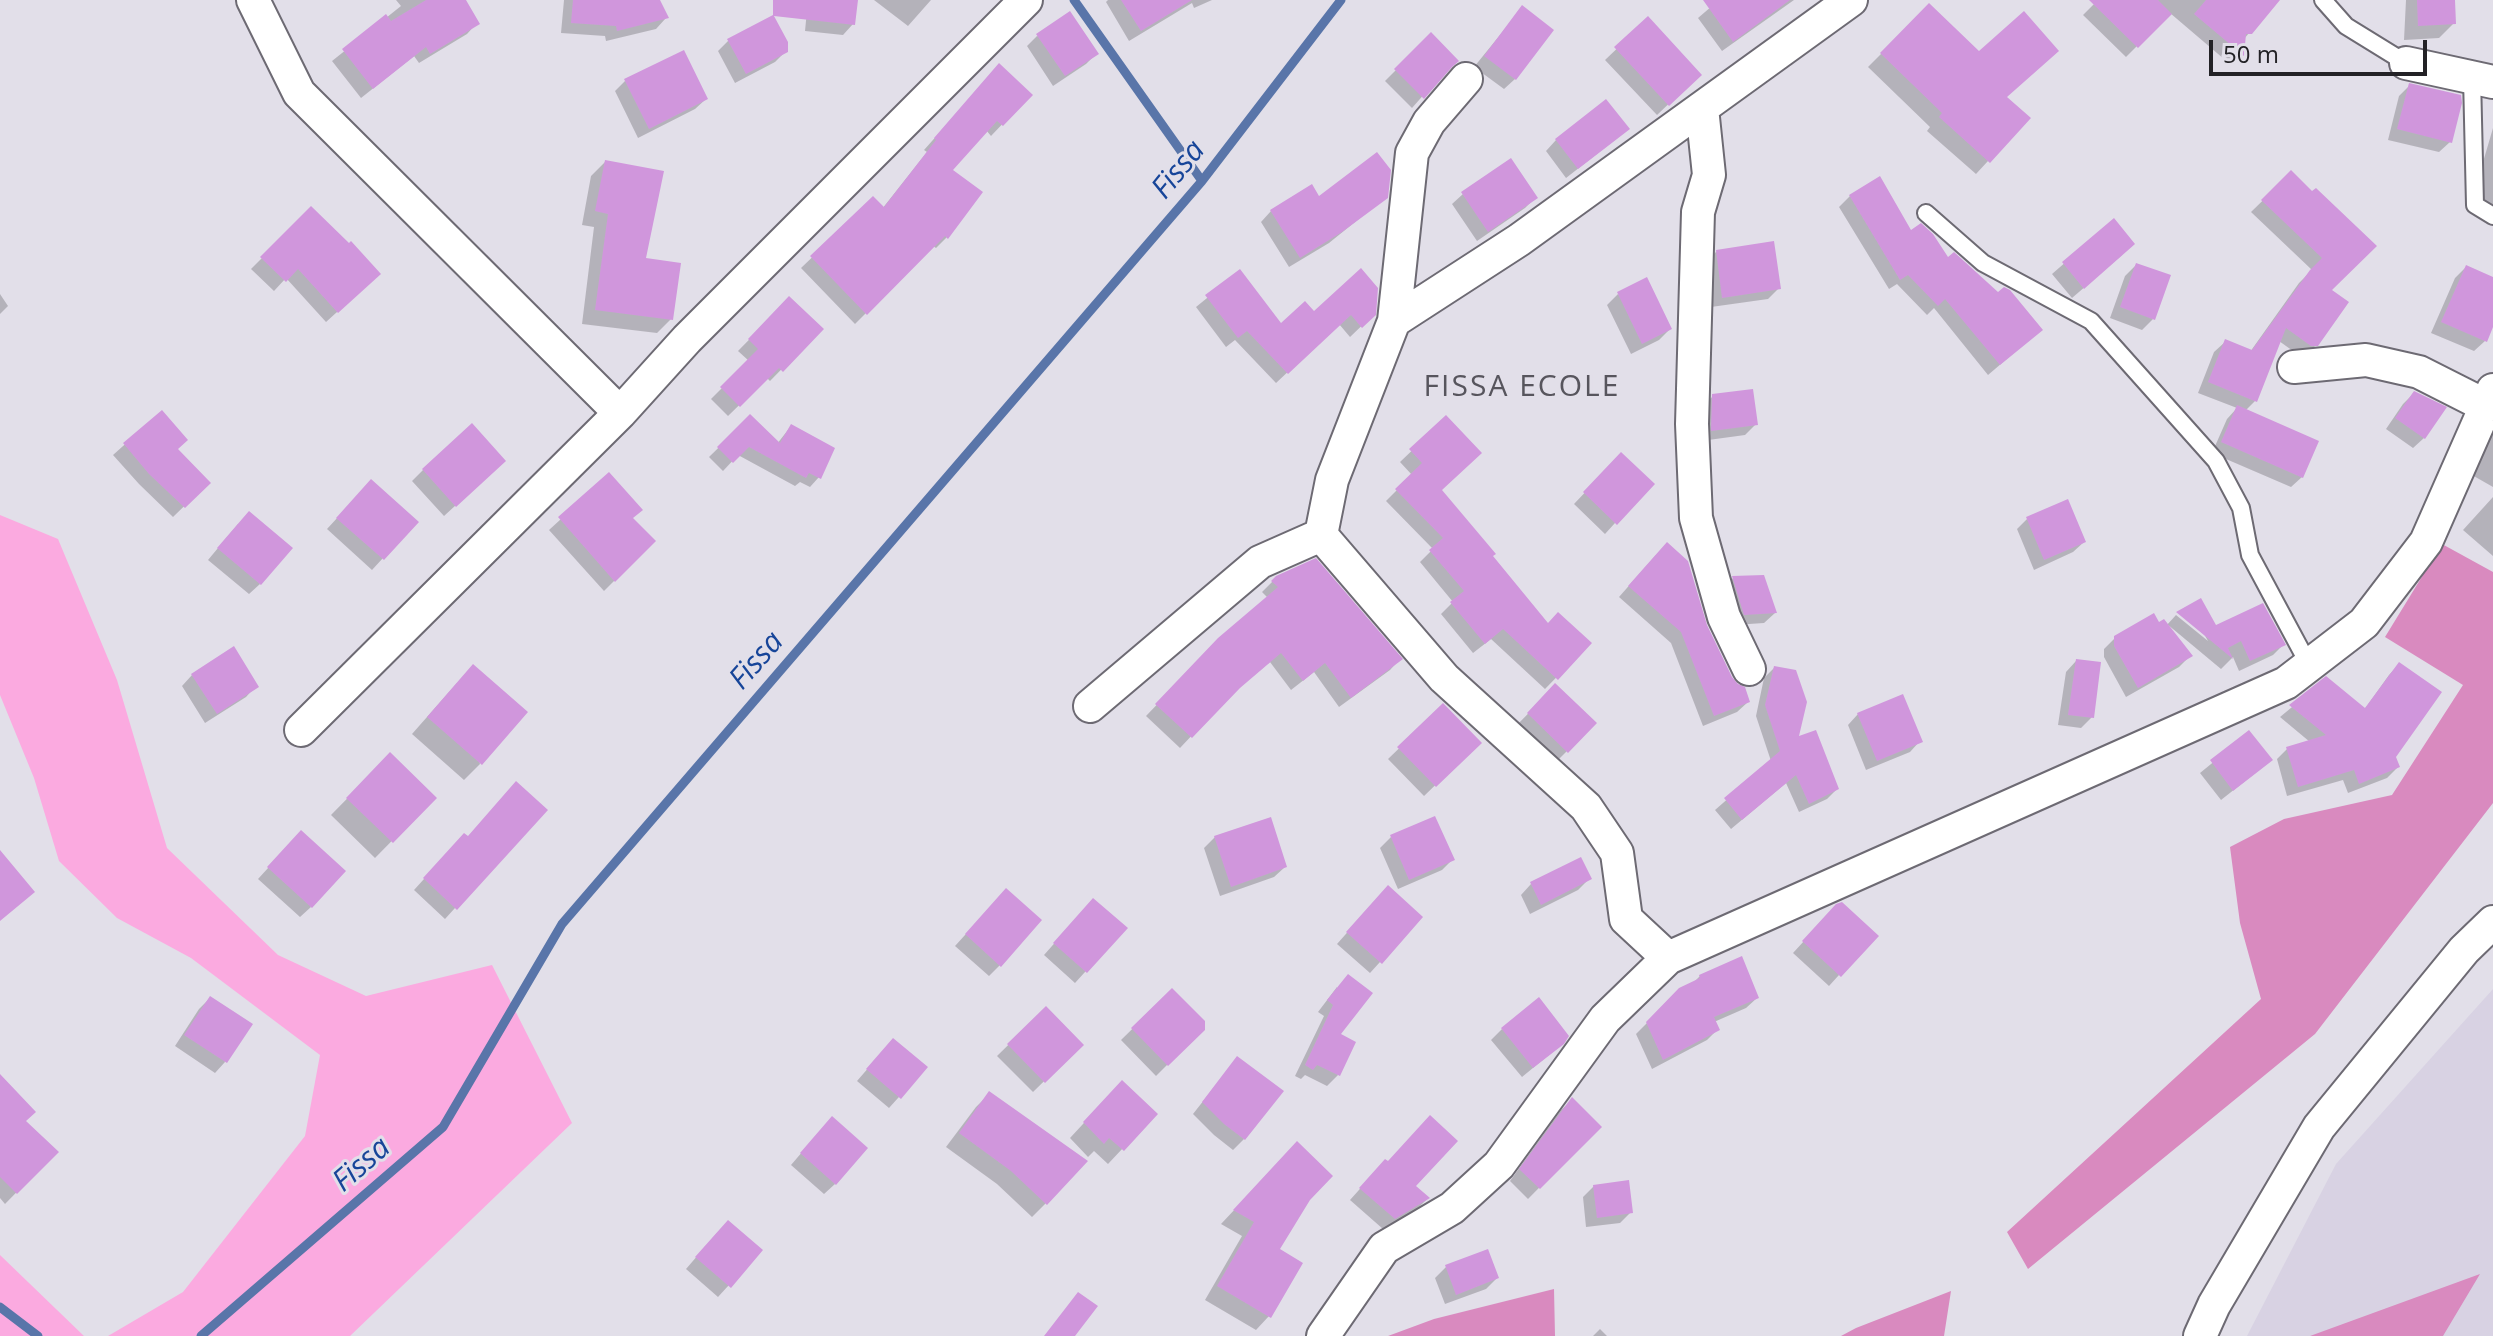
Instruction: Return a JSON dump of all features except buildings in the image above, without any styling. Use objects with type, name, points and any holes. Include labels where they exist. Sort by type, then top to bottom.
[{"type":"street","points":[[253,0],[299,93],[620,413]]},
{"type":"street","points":[[301,730],[620,413],[687,339],[1026,0]]},
{"type":"street","points":[[1394,321],[1519,240],[1851,0]]},
{"type":"street","points":[[2406,63],[2482,80]]},
{"type":"street","points":[[1321,535],[1332,480],[1394,321],[1412,153],[1429,122],[1466,79]]},
{"type":"street","points":[[1702,108],[1709,175],[1698,212],[1692,424],[1696,518],[1724,617],[1749,669]]},
{"type":"street","points":[[1323,1336],[1384,1248],[1452,1208],[1499,1165],[1605,1019],[1668,958],[2286,683],[2364,623],[2426,542],[2490,398],[2419,372],[2366,360],[2294,367]]},
{"type":"street","points":[[1090,706],[1260,562],[1321,535]]},
{"type":"street","points":[[1321,535],[1444,678],[1586,807],[1617,853],[1626,919],[1668,958]]},
{"type":"street","points":[[2200,1336],[2214,1305],[2319,1127],[2464,950],[2493,922]]},
{"type":"lane","points":[[2323,0],[2346,26],[2406,63]]},
{"type":"lane","points":[[2482,80],[2475,205],[2493,216]]},
{"type":"lane","points":[[1926,213],[1983,263],[2091,321],[2216,461],[2241,508],[2250,555],[2309,665]]},
{"type":"shaded area","points":[[0,515],[58,539],[117,680],[167,848],[278,955],[366,996],[492,965],[572,1123],[350,1336],[108,1336],[183,1292],[305,1136],[320,1055],[191,958],[117,918],[59,861],[34,778],[0,695]]},
{"type":"shaded area","points":[[2442,544],[2493,572],[2493,803],[2315,1034],[2028,1269],[2007,1232],[2261,999],[2240,923],[2230,847],[2284,819],[2392,795],[2463,685],[2385,637]]},
{"type":"shaded area","points":[[2493,989],[2493,1336],[2247,1336],[2336,1164]]},
{"type":"shaded area","points":[[0,1255],[84,1336],[0,1336]]},
{"type":"shaded area","points":[[2480,1274],[2443,1336],[2310,1336]]},
{"type":"shaded area","points":[[1554,1289],[1555,1336],[1388,1336],[1434,1319]]},
{"type":"shaded area","points":[[1951,1291],[1944,1336],[1841,1336],[1856,1328]]},
{"type":"waterway","points":[[1074,0],[1202,181]]},
{"type":"waterway","name":"Fissa","points":[[201,1336],[443,1127],[562,924],[1202,181],[1341,0]]},
{"type":"waterway","points":[[0,1307],[38,1336]]},
{"type":"district","name":"FISSA ECOLE","points":[[1522,387]]}]
